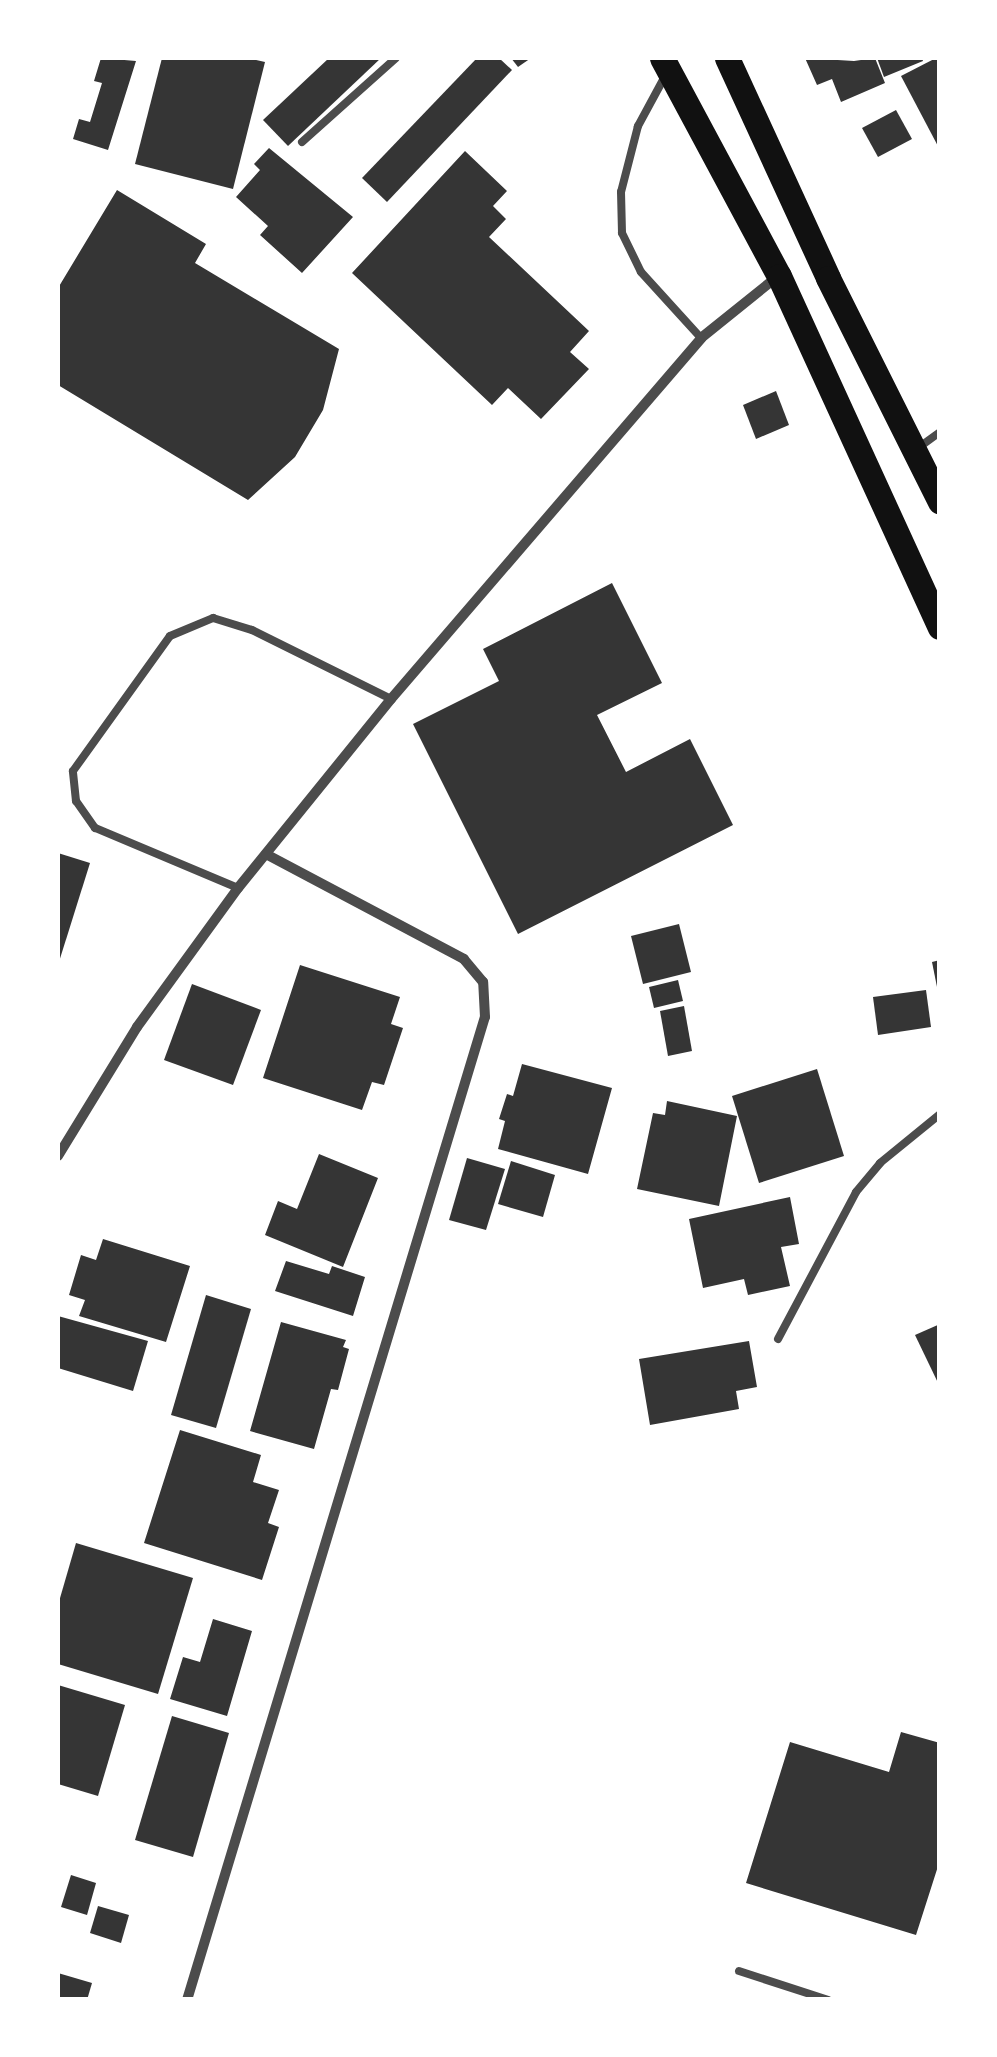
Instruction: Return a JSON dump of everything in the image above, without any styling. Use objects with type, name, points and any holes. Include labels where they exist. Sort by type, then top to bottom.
[{"type":"main road","points":[[728,58],[828,278],[940,502]]},
{"type":"main road","points":[[665,63],[779,276],[940,627]]},
{"type":"street","points":[[58,1156],[138,1027],[238,888],[391,699],[701,338],[779,276]]},
{"type":"street","points":[[187,2000],[484,1017],[482,982],[464,959],[266,854]]},
{"type":"lane","points":[[302,142],[396,58]]},
{"type":"lane","points":[[665,63],[638,126],[621,192],[622,232],[640,272],[701,338]]},
{"type":"lane","points":[[914,450],[940,432]]},
{"type":"lane","points":[[238,888],[95,828],[76,801],[73,771],[170,636],[214,618],[252,630],[391,699]]},
{"type":"lane","points":[[778,1338],[856,1192],[880,1163],[940,1114]]},
{"type":"lane","points":[[739,1971],[828,2000]]},
{"type":"building","points":[[101,58],[136,61],[108,150],[73,139],[79,119],[90,122],[102,83],[94,81]]},
{"type":"building","points":[[162,58],[247,58],[265,62],[233,189],[135,164]]},
{"type":"building","points":[[329,58],[381,58],[288,146],[263,120]]},
{"type":"building","points":[[477,58],[499,58],[512,70],[387,202],[362,178]]},
{"type":"building","points":[[511,58],[531,58],[518,67]]},
{"type":"building","points":[[805,58],[875,58],[885,83],[841,102],[832,79],[817,85]]},
{"type":"building","points":[[877,58],[922,58],[923,61],[884,77]]},
{"type":"building","points":[[940,58],[940,150],[901,76]]},
{"type":"building","points":[[896,110],[912,139],[878,157],[862,128]]},
{"type":"building","points":[[269,148],[353,217],[302,273],[260,235],[268,226],[236,197],[260,170],[254,164]]},
{"type":"building","points":[[465,151],[507,191],[493,206],[506,219],[489,237],[589,331],[570,352],[589,369],[541,419],[508,388],[492,405],[352,273]]},
{"type":"building","points":[[117,190],[206,244],[195,263],[339,349],[323,410],[295,457],[248,500],[58,385],[58,288]]},
{"type":"building","points":[[776,391],[789,425],[756,439],[743,405]]},
{"type":"building","points":[[612,583],[662,683],[597,715],[626,772],[690,739],[733,825],[518,934],[413,724],[499,681],[483,649]]},
{"type":"building","points":[[58,853],[90,863],[58,965]]},
{"type":"building","points":[[679,924],[691,972],[643,984],[631,936]]},
{"type":"building","points":[[940,960],[940,991],[938,992],[932,962]]},
{"type":"building","points":[[300,965],[400,997],[391,1024],[403,1028],[384,1085],[372,1082],[362,1110],[263,1078]]},
{"type":"building","points":[[678,980],[683,1001],[654,1008],[649,987]]},
{"type":"building","points":[[192,984],[261,1010],[233,1085],[164,1060]]},
{"type":"building","points":[[926,990],[931,1027],[878,1035],[873,997]]},
{"type":"building","points":[[684,1006],[692,1051],[668,1056],[660,1011]]},
{"type":"building","points":[[522,1064],[612,1088],[588,1174],[498,1149],[505,1121],[499,1119],[507,1094],[513,1096]]},
{"type":"building","points":[[817,1069],[844,1156],[759,1183],[732,1096]]},
{"type":"building","points":[[667,1101],[737,1116],[719,1206],[637,1189],[653,1113],[665,1115]]},
{"type":"building","points":[[319,1154],[378,1178],[343,1267],[265,1235],[278,1201],[297,1209]]},
{"type":"building","points":[[467,1158],[505,1169],[486,1230],[449,1220]]},
{"type":"building","points":[[511,1161],[555,1175],[543,1217],[498,1204]]},
{"type":"building","points":[[790,1197],[799,1244],[781,1247],[790,1286],[748,1295],[744,1279],[703,1288],[689,1219]]},
{"type":"building","points":[[103,1239],[190,1266],[166,1342],[79,1316],[85,1300],[69,1295],[81,1255],[96,1260]]},
{"type":"building","points":[[286,1261],[329,1274],[332,1266],[365,1277],[353,1316],[275,1291]]},
{"type":"building","points":[[206,1295],[251,1309],[216,1428],[171,1415]]},
{"type":"building","points":[[58,1316],[148,1341],[133,1391],[58,1368]]},
{"type":"building","points":[[281,1322],[346,1340],[343,1347],[349,1349],[338,1390],[331,1389],[314,1449],[250,1431]]},
{"type":"building","points":[[940,1324],[940,1387],[915,1335]]},
{"type":"building","points":[[749,1341],[757,1387],[736,1391],[739,1409],[650,1425],[639,1359]]},
{"type":"building","points":[[180,1430],[261,1455],[253,1482],[279,1490],[268,1523],[279,1527],[262,1580],[144,1543]]},
{"type":"building","points":[[76,1543],[193,1578],[158,1694],[58,1664],[58,1605]]},
{"type":"building","points":[[213,1619],[252,1631],[227,1716],[170,1699],[183,1657],[200,1662]]},
{"type":"building","points":[[58,1685],[125,1705],[98,1796],[58,1784]]},
{"type":"building","points":[[172,1716],[229,1733],[193,1857],[135,1840]]},
{"type":"building","points":[[901,1732],[940,1743],[940,1860],[916,1935],[746,1883],[790,1742],[889,1772]]},
{"type":"building","points":[[71,1875],[96,1883],[87,1915],[61,1907]]},
{"type":"building","points":[[98,1906],[129,1915],[121,1943],[90,1933]]},
{"type":"building","points":[[58,1973],[92,1983],[87,2000],[58,2000]]}]
